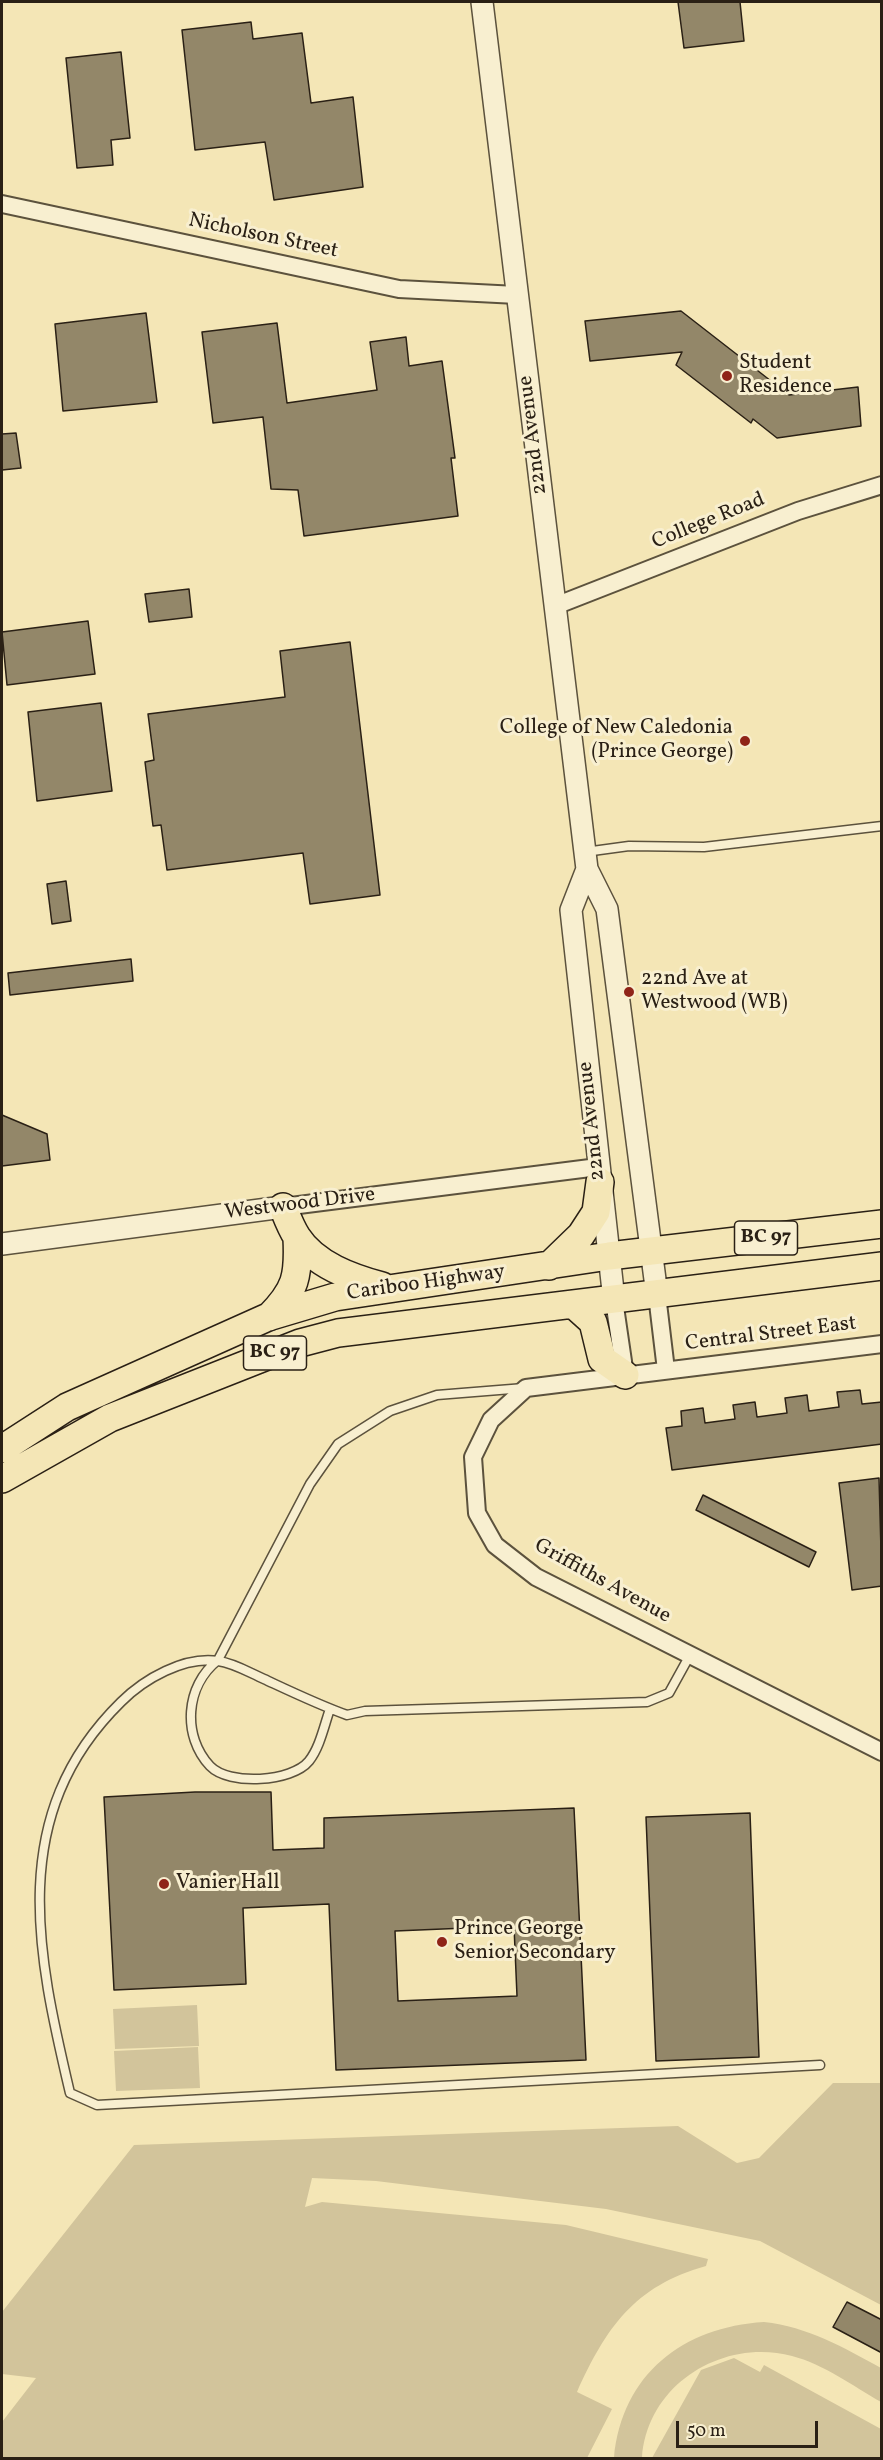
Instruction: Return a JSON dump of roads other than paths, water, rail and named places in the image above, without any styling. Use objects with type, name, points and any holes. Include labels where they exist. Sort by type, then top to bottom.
[{"type":"highway","points":[[549,1266],[581,1235],[596,1212],[599,1175]]},
{"type":"highway","points":[[268,1317],[285,1301],[295,1284],[299,1265],[297,1238],[283,1207]]},
{"type":"highway","name":"Cariboo Highway","points":[[2,1449],[67,1407],[268,1317],[335,1297],[609,1256],[882,1224]]},
{"type":"highway","points":[[297,1238],[333,1268],[357,1280],[393,1288]]},
{"type":"highway","name":"Cariboo Highway","points":[[2,1479],[110,1418],[300,1343],[376,1326],[657,1295],[882,1266]]},
{"type":"highway","points":[[573,1304],[593,1322],[602,1359],[625,1376]]},
{"type":"street","name":"22nd Avenue","points":[[482,2],[586,860],[607,909],[666,1370]]},
{"type":"street","name":"Nicholson Street","points":[[2,204],[399,289],[517,296]]},
{"type":"street","name":"College Road","points":[[555,606],[798,511],[882,485]]},
{"type":"street","name":"22nd Avenue","points":[[586,860],[571,910],[599,1175],[625,1376]]},
{"type":"street","name":"Westwood Drive","points":[[2,1244],[283,1207],[599,1175]]},
{"type":"street","name":"Central Street East","points":[[666,1370],[882,1344]]},
{"type":"street","points":[[526,1388],[666,1370]]},
{"type":"street","name":"Griffiths Avenue","points":[[526,1388],[491,1419],[473,1457],[477,1513],[495,1545],[536,1577],[882,1752]]},
{"type":"lane","points":[[586,860],[630,846],[704,847],[882,826]]},
{"type":"lane","points":[[330,1709],[315,1750],[308,1762],[298,1770],[273,1778],[247,1779],[226,1774],[212,1767],[193,1741],[189,1713],[205,1670],[218,1660],[310,1484],[339,1444],[390,1411],[437,1395],[526,1388]]},
{"type":"lane","points":[[690,1655],[669,1693],[647,1702],[364,1711],[347,1715],[218,1660],[183,1665],[157,1675],[130,1692],[97,1725],[78,1751],[63,1780],[46,1833],[39,1890],[46,1990],[70,2093],[97,2105],[820,2065]]},
{"type":"place","name":"Student Residence","points":[[727,376]]},
{"type":"place","name":"College of New Caledonia (Prince George)","points":[[745,741]]},
{"type":"place","name":"22nd Ave at Westwood (WB)","points":[[629,992]]},
{"type":"place","name":"Vanier Hall","points":[[164,1884]]},
{"type":"place","name":"Prince George Senior Secondary","points":[[442,1942]]}]
